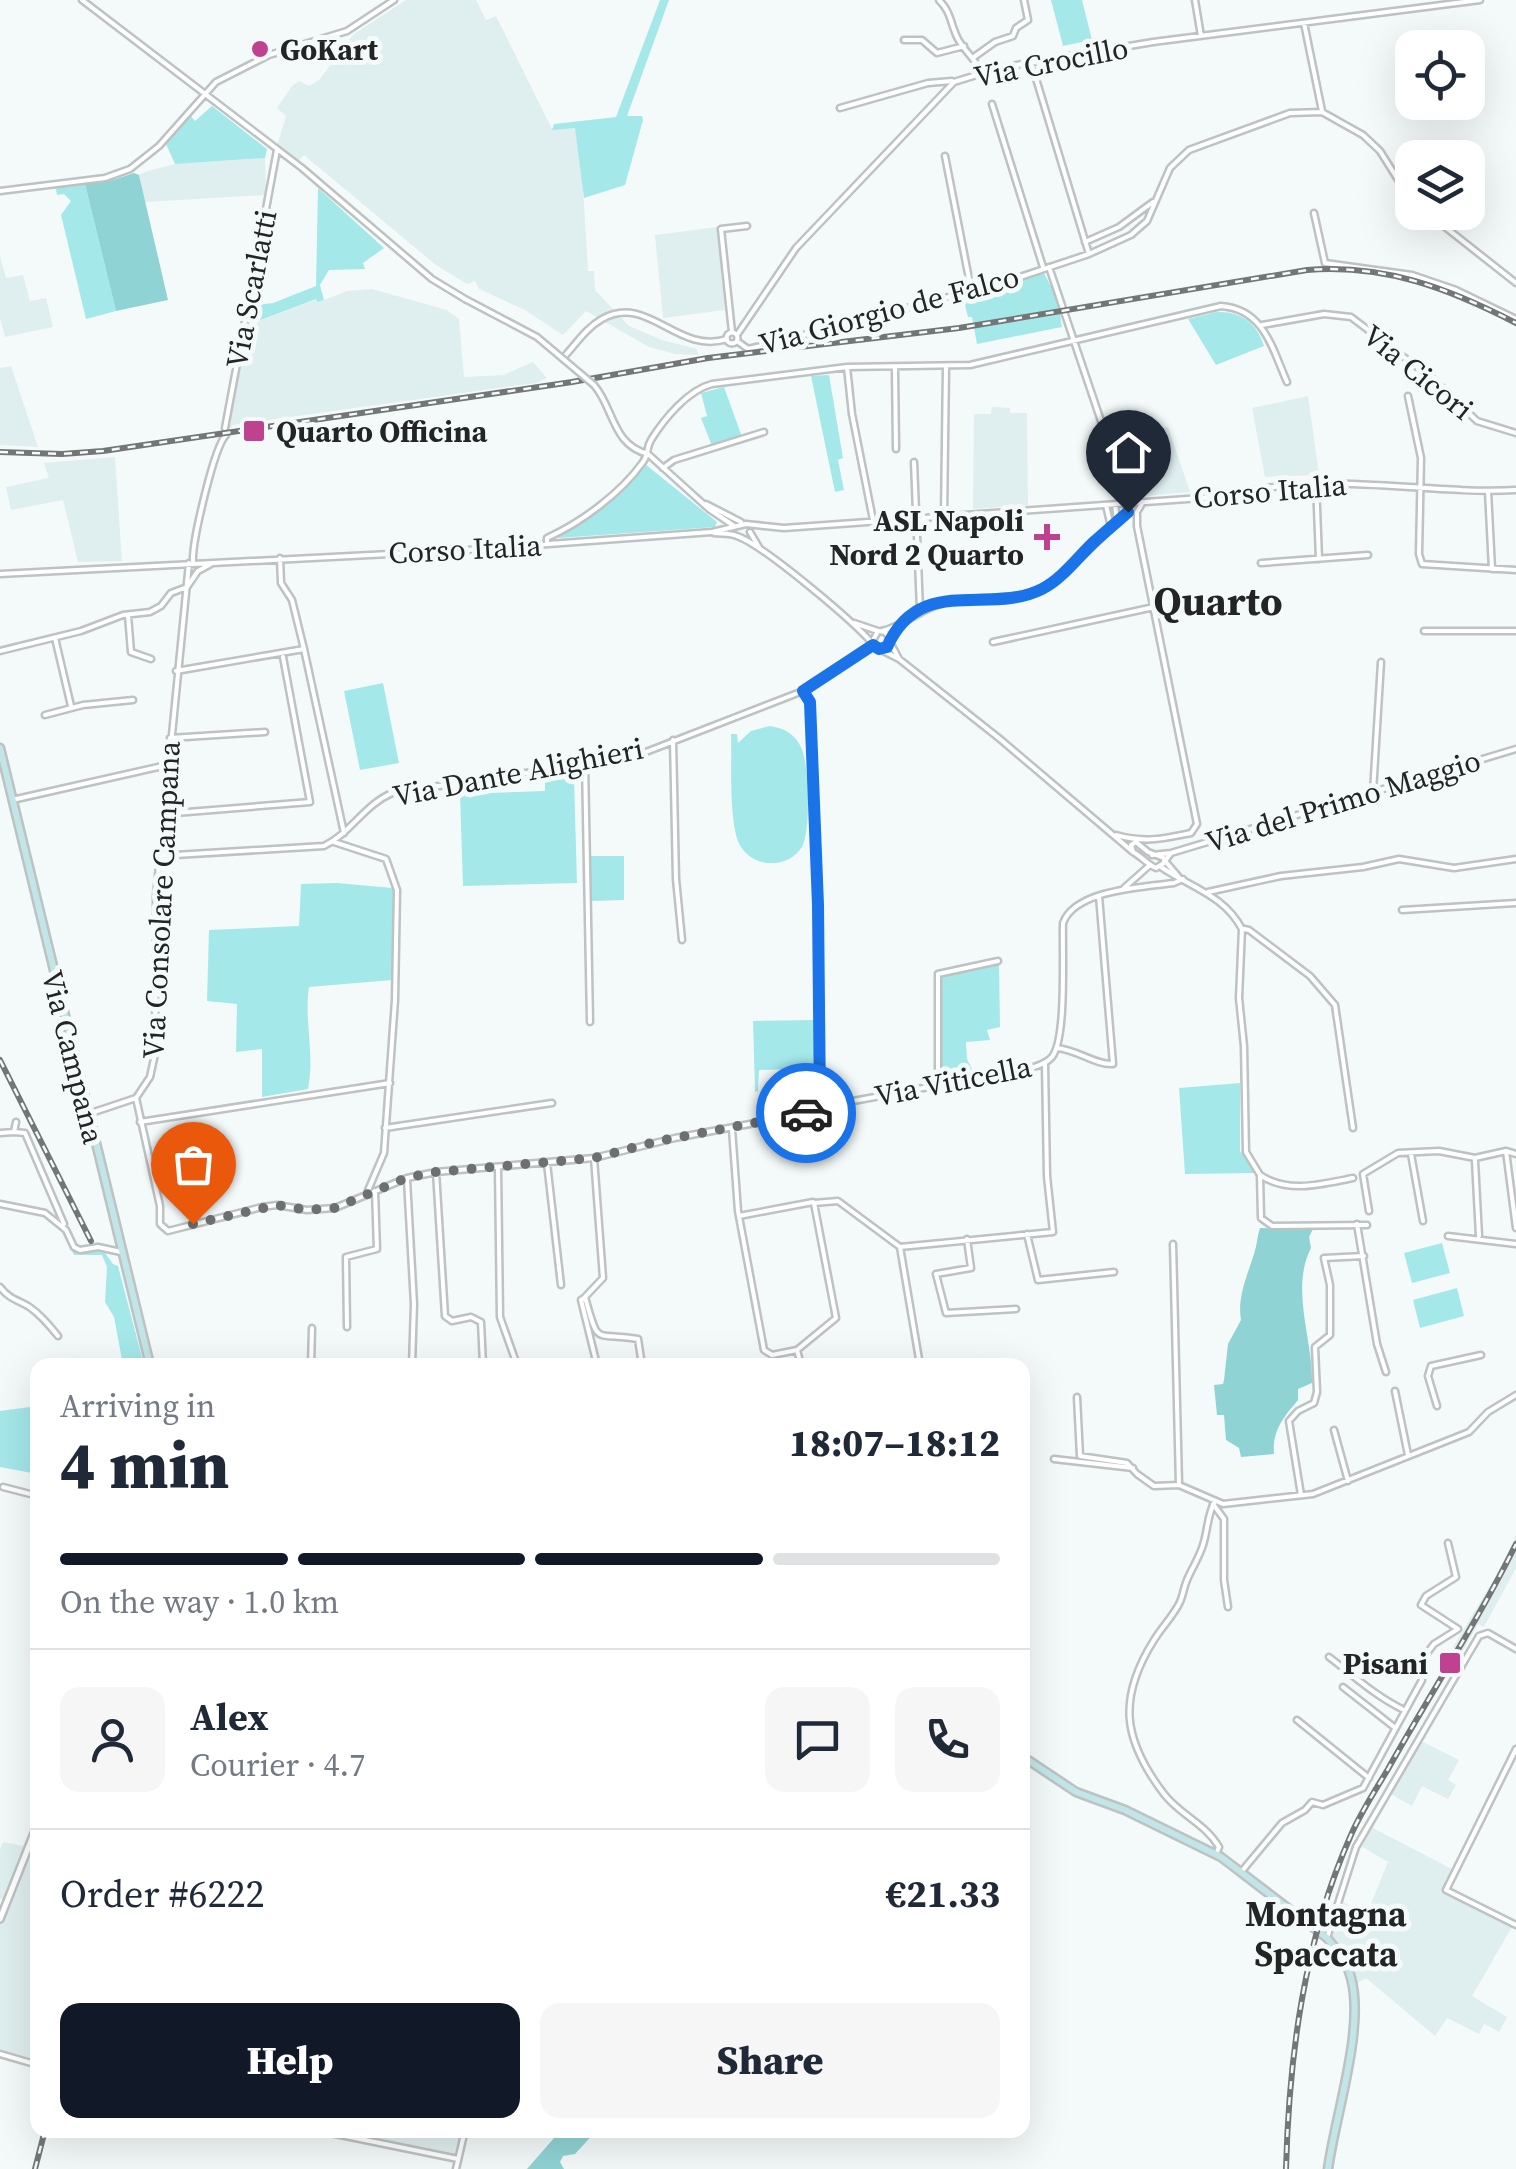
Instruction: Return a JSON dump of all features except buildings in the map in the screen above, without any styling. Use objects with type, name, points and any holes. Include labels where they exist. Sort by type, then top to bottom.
[{"type":"main road","name":"Via Campana","points":[[0,748],[4,780],[148,1358]]},
{"type":"main road","points":[[1030,1761],[1076,1792],[1124,1810],[1242,1871],[1327,1938],[1340,1953],[1351,1977],[1355,2010],[1328,2169]]},
{"type":"street","points":[[82,0],[204,91],[406,258],[465,299],[537,336],[594,384],[616,431],[736,527],[740,537]]},
{"type":"street","points":[[0,190],[94,180],[130,169],[159,146],[204,91],[227,75],[269,55],[348,31],[394,0]]},
{"type":"street","points":[[938,0],[950,11],[958,40],[980,72]]},
{"type":"street","points":[[974,58],[996,42],[1013,36],[1016,28],[1028,20],[1024,0]]},
{"type":"street","points":[[1195,0],[1201,36]]},
{"type":"street","name":"Via Crocillo","points":[[727,340],[735,336],[796,248],[954,82],[980,72],[1031,62],[1480,0]]},
{"type":"street","points":[[1304,23],[1322,112]]},
{"type":"street","points":[[904,40],[922,40],[937,53],[964,46]]},
{"type":"street","points":[[1031,62],[1088,254]]},
{"type":"street","points":[[840,108],[928,83],[954,82]]},
{"type":"street","name":"Via Giorgio de Falco","points":[[992,104],[1046,268]]},
{"type":"street","points":[[1142,211],[1149,216],[1170,168],[1189,150],[1302,111],[1322,112],[1374,143],[1395,176]]},
{"type":"street","name":"Via Scarlatti","points":[[225,428],[277,150]]},
{"type":"street","points":[[945,156],[971,290]]},
{"type":"street","points":[[1085,242],[1108,234],[1156,198]]},
{"type":"street","points":[[1314,213],[1324,263],[1412,275],[1456,290],[1516,319]]},
{"type":"street","name":"Via Giorgio de Falco","points":[[735,336],[748,349],[971,290],[1088,254],[1131,235],[1149,216]]},
{"type":"street","points":[[563,358],[596,322],[630,312],[700,344],[727,340],[730,343],[735,336],[721,230],[747,226]]},
{"type":"street","points":[[1449,230],[1516,282]]},
{"type":"street","points":[[1046,268],[1062,301],[1072,339],[1133,503],[1197,824],[1191,832],[1136,842],[1133,852]]},
{"type":"street","points":[[547,544],[547,538],[569,528],[614,492],[648,454],[650,440],[697,388],[847,367],[970,365],[1221,306],[1248,313],[1262,325],[1287,382]]},
{"type":"street","name":"Via Cicori","points":[[1262,325],[1324,314],[1351,318],[1434,380],[1477,421],[1516,432]]},
{"type":"street","points":[[944,516],[946,366]]},
{"type":"street","points":[[847,367],[873,521]]},
{"type":"street","points":[[895,368],[896,449]]},
{"type":"street","points":[[1408,396],[1421,458],[1422,564],[1516,570]]},
{"type":"street","points":[[663,468],[674,460],[764,432]]},
{"type":"street","points":[[190,565],[221,440],[226,435]]},
{"type":"street","points":[[914,462],[920,610]]},
{"type":"street","name":"Corso Italia","points":[[0,574],[547,544],[712,532],[745,523],[784,528],[1229,496],[1264,486],[1316,483],[1374,482],[1456,491],[1516,490]]},
{"type":"street","points":[[1316,483],[1319,560]]},
{"type":"street","points":[[1488,491],[1492,569]]},
{"type":"street","points":[[872,644],[880,631],[897,626],[920,610],[968,598],[1038,591],[1144,502]]},
{"type":"street","points":[[1133,503],[1128,506],[1134,511]]},
{"type":"street","points":[[706,504],[745,523],[760,549]]},
{"type":"street","points":[[1116,504],[1117,522]]},
{"type":"street","points":[[1106,505],[1111,527]]},
{"type":"street","points":[[719,515],[719,530]]},
{"type":"street","points":[[712,532],[740,537],[760,549],[854,623],[872,644],[899,659],[1133,852],[1150,865],[1208,892],[1237,920],[1242,930],[1238,998],[1244,1046],[1246,1152],[1270,1182],[1302,1187],[1353,1178]]},
{"type":"street","points":[[740,537],[750,532]]},
{"type":"street","points":[[1261,563],[1368,555]]},
{"type":"street","points":[[280,558],[281,583],[292,600],[344,833]]},
{"type":"street","name":"Corso Italia","points":[[197,572],[212,564]]},
{"type":"street","points":[[190,565],[197,572]]},
{"type":"street","points":[[190,565],[197,572]]},
{"type":"street","name":"Via Consolare Campana","points":[[87,1114],[136,1098],[150,1077],[155,1054],[162,814],[190,565]]},
{"type":"street","name":"Via Consolare Campana","points":[[187,588],[197,572]]},
{"type":"street","points":[[0,652],[150,612],[171,593],[187,588]]},
{"type":"street","points":[[994,642],[1154,608]]},
{"type":"street","points":[[128,615],[131,652],[151,659]]},
{"type":"street","points":[[854,623],[880,631],[890,640],[899,659]]},
{"type":"street","points":[[881,650],[897,626]]},
{"type":"street","points":[[1424,631],[1516,631]]},
{"type":"street","points":[[55,638],[72,708]]},
{"type":"street","name":"Via Dante Alighieri","points":[[334,842],[371,804],[392,793],[633,757],[803,691],[872,644]]},
{"type":"street","points":[[176,670],[304,649]]},
{"type":"street","points":[[162,814],[310,802],[283,657]]},
{"type":"street","points":[[1373,792],[1381,662]]},
{"type":"street","points":[[803,691],[810,702],[812,739],[820,1108]]},
{"type":"street","points":[[44,716],[133,700]]},
{"type":"street","points":[[170,738],[265,732]]},
{"type":"street","points":[[672,740],[682,940]]},
{"type":"street","name":"Via del Primo Maggio","points":[[1150,854],[1171,852],[1516,749]]},
{"type":"street","points":[[585,763],[590,1022]]},
{"type":"street","points":[[12,800],[167,765]]},
{"type":"street","points":[[1116,835],[1165,860],[1180,877]]},
{"type":"street","points":[[1150,854],[1146,846],[1152,841]]},
{"type":"street","points":[[159,856],[278,850],[334,842],[386,859],[397,886],[390,1083],[381,1163],[366,1196]]},
{"type":"street","points":[[1161,867],[1171,852]]},
{"type":"street","points":[[1208,892],[1282,876],[1364,868],[1399,859],[1454,868],[1516,859]]},
{"type":"street","points":[[1120,891],[1150,865]]},
{"type":"street","points":[[1057,1048],[1076,1050],[1098,1062],[1114,1064],[1099,896],[1174,884],[1180,877]]},
{"type":"street","points":[[1137,878],[1140,887]]},
{"type":"street","name":"Via Viticella","points":[[136,1098],[164,1230],[277,1205],[307,1210],[335,1208],[406,1178],[594,1158],[659,1141],[938,1087],[1045,1064],[1057,1048],[1061,1023],[1064,918],[1074,905],[1099,896]]},
{"type":"street","points":[[1402,910],[1516,903]]},
{"type":"street","points":[[1242,930],[1249,930],[1310,976],[1335,1005],[1353,1128]]},
{"type":"street","points":[[938,1087],[938,974],[998,960]]},
{"type":"street","points":[[900,1247],[1053,1232],[1047,1176],[1045,1064]]},
{"type":"street","points":[[140,1122],[390,1083]]},
{"type":"street","points":[[386,1128],[552,1102]]},
{"type":"street","points":[[14,1132],[16,1122]]},
{"type":"street","points":[[732,1129],[739,1216],[764,1350],[772,1355],[798,1350],[837,1314],[814,1202]]},
{"type":"street","points":[[0,1133],[25,1132],[74,1247],[121,1252]]},
{"type":"street","points":[[1369,1210],[1363,1174],[1388,1157],[1439,1151],[1475,1158],[1506,1151],[1516,1154]]},
{"type":"street","points":[[1506,1151],[1516,1228]]},
{"type":"street","points":[[1411,1154],[1423,1222]]},
{"type":"street","points":[[594,1158],[603,1271],[600,1282],[581,1300],[595,1358]]},
{"type":"street","points":[[1475,1158],[1478,1236]]},
{"type":"street","points":[[547,1163],[561,1285]]},
{"type":"street","points":[[498,1168],[500,1317],[515,1358]]},
{"type":"street","points":[[436,1172],[445,1316],[452,1321],[471,1317],[481,1322],[482,1358]]},
{"type":"street","points":[[1260,1174],[1261,1218],[1265,1224],[1366,1225]]},
{"type":"street","points":[[406,1178],[414,1304],[412,1358]]},
{"type":"street","points":[[347,1327],[346,1257],[377,1250],[375,1192]]},
{"type":"street","points":[[739,1216],[814,1202],[843,1203],[900,1247],[919,1358]]},
{"type":"street","points":[[0,1204],[45,1213],[66,1230]]},
{"type":"street","points":[[1357,1224],[1377,1344],[1386,1372]]},
{"type":"street","points":[[1027,1234],[1038,1280],[1114,1272]]},
{"type":"street","points":[[1448,1236],[1516,1244]]},
{"type":"street","points":[[966,1239],[970,1268],[936,1274],[946,1313],[1016,1309]]},
{"type":"street","points":[[1173,1244],[1179,1486]]},
{"type":"street","points":[[1301,1495],[1289,1421],[1314,1403],[1315,1347],[1330,1335],[1330,1285],[1324,1258],[1364,1256]]},
{"type":"street","points":[[0,1287],[4,1294],[29,1306],[47,1321],[58,1336]]},
{"type":"street","points":[[585,1297],[595,1332],[602,1338],[638,1339],[641,1358]]},
{"type":"street","points":[[311,1358],[312,1328]]},
{"type":"street","points":[[798,1350],[800,1358]]},
{"type":"street","points":[[1437,1406],[1428,1376],[1431,1366],[1481,1355]]},
{"type":"street","points":[[1395,1391],[1408,1455]]},
{"type":"street","points":[[1077,1397],[1080,1456],[1128,1462],[1154,1486],[1179,1486],[1214,1503],[1242,1503],[1320,1492],[1408,1455],[1440,1446],[1470,1432],[1483,1415],[1516,1395]]},
{"type":"street","points":[[1334,1430],[1348,1481]]},
{"type":"street","points":[[1054,1459],[1133,1468]]},
{"type":"street","points":[[2,1487],[30,1494]]},
{"type":"street","points":[[1214,1503],[1224,1519],[1228,1606]]},
{"type":"street","points":[[1214,1503],[1205,1541],[1180,1603],[1152,1644],[1134,1684],[1128,1722],[1134,1742],[1166,1798],[1213,1836],[1219,1847],[1216,1855]]},
{"type":"street","points":[[1242,1871],[1286,1820],[1302,1813],[1312,1802],[1323,1805],[1363,1788],[1422,1680],[1424,1657],[1434,1644],[1458,1629],[1420,1606],[1426,1596],[1456,1577],[1448,1543]]},
{"type":"street","points":[[1327,1938],[1356,1847],[1478,1636],[1488,1633],[1516,1648]]},
{"type":"street","points":[[1330,1657],[1371,1693],[1404,1710]]},
{"type":"street","points":[[1342,1687],[1395,1728]]},
{"type":"street","points":[[1297,1720],[1369,1778]]},
{"type":"street","points":[[1516,1749],[1446,1890],[1516,1925]]},
{"type":"street","points":[[0,1919],[30,1843]]},
{"type":"street","points":[[0,2054],[30,2063]]},
{"type":"street","points":[[355,2138],[458,2159]]},
{"type":"street","points":[[456,2169],[463,2138]]},
{"type":"shaded area","points":[[406,0],[476,0],[486,20],[496,16],[552,129],[575,127],[588,271],[594,271],[595,290],[629,326],[697,349],[698,355],[649,347],[586,311],[563,335],[525,310],[479,289],[475,281],[467,284],[436,265],[304,155],[298,161],[277,146],[286,116],[277,108],[292,86],[299,81],[309,86],[319,80],[354,34]]},
{"type":"shaded area","points":[[660,0],[669,0],[627,116],[642,116],[643,120],[625,185],[584,198],[575,128],[552,130],[554,124],[616,117]]},
{"type":"shaded area","points":[[1051,0],[1082,0],[1092,40],[1063,46]]},
{"type":"shaded area","points":[[212,106],[267,149],[265,158],[175,164],[165,142],[188,113],[195,121]]},
{"type":"shaded area","points":[[265,158],[266,195],[145,202],[139,175],[148,171],[175,164]]},
{"type":"shaded area","points":[[139,175],[168,300],[116,311],[85,184]]},
{"type":"shaded area","points":[[85,184],[116,311],[86,319],[61,215],[71,201],[64,194],[57,195],[56,189]]},
{"type":"shaded area","points":[[318,188],[384,248],[363,263],[365,269],[329,270],[320,285],[324,300],[316,299],[245,326],[251,306],[273,303],[316,286]]},
{"type":"shaded area","points":[[717,227],[725,310],[663,318],[655,235]]},
{"type":"shaded area","points":[[0,256],[6,278],[23,275],[30,301],[46,298],[53,327],[5,337],[0,318]]},
{"type":"shaded area","points":[[1044,273],[1058,300],[1062,327],[977,344],[972,317],[968,317],[964,301],[943,305],[940,311],[934,304]]},
{"type":"shaded area","points":[[372,289],[447,310],[459,319],[464,377],[503,375],[533,362],[547,378],[536,383],[222,429],[230,378],[234,379],[245,326],[317,299],[319,302],[347,291]]},
{"type":"shaded area","points":[[1217,312],[1247,320],[1264,346],[1216,365],[1188,319]]},
{"type":"shaded area","points":[[11,366],[38,447],[0,445],[0,368]]},
{"type":"shaded area","points":[[829,375],[843,458],[838,460],[844,490],[835,492],[811,376]]},
{"type":"shaded area","points":[[724,387],[742,437],[712,446],[701,418],[707,416],[701,393]]},
{"type":"shaded area","points":[[1308,396],[1319,475],[1265,477],[1252,408]]},
{"type":"shaded area","points":[[992,407],[1027,413],[1028,505],[973,509],[974,414],[991,414]]},
{"type":"shaded area","points":[[1168,427],[1190,492],[1133,497],[1112,437]]},
{"type":"shaded area","points":[[115,457],[122,561],[78,562],[63,500],[11,510],[6,487],[49,478],[44,463]]},
{"type":"shaded area","points":[[645,464],[717,522],[715,527],[559,538],[558,535],[587,516]]},
{"type":"shaded area","points":[[383,683],[399,763],[360,770],[344,691]]},
{"type":"shaded area","points":[[770,726],[789,732],[804,755],[807,827],[802,847],[795,855],[786,861],[765,863],[747,854],[736,835],[731,734],[737,734],[738,743],[751,731]]},
{"type":"shaded area","points":[[545,779],[574,779],[577,883],[463,886],[460,794],[545,791]]},
{"type":"shaded area","points":[[591,856],[624,856],[624,900],[591,901]]},
{"type":"shaded area","points":[[301,884],[393,888],[392,980],[309,987],[308,1089],[262,1097],[262,1049],[236,1052],[237,1004],[207,1001],[209,930],[299,926]]},
{"type":"shaded area","points":[[999,963],[1000,1027],[987,1030],[990,1040],[966,1042],[967,1059],[974,1073],[941,1078],[942,975]]},
{"type":"shaded area","points":[[816,1020],[817,1068],[759,1070],[755,1092],[753,1021]]},
{"type":"shaded area","points":[[1240,1083],[1240,1151],[1256,1173],[1185,1174],[1179,1088]]},
{"type":"shaded area","points":[[1260,1228],[1313,1229],[1302,1280],[1312,1383],[1298,1389],[1298,1400],[1277,1431],[1274,1454],[1241,1457],[1239,1448],[1226,1440],[1224,1415],[1217,1415],[1214,1385],[1223,1384],[1228,1344],[1241,1320],[1242,1295]]},
{"type":"shaded area","points":[[1442,1243],[1450,1273],[1412,1283],[1404,1253]]},
{"type":"shaded area","points":[[68,1244],[83,1253],[103,1250],[118,1266],[142,1358],[122,1358],[114,1317],[105,1302],[107,1267],[102,1255],[74,1255]]},
{"type":"shaded area","points":[[1457,1288],[1464,1316],[1420,1328],[1413,1300]]},
{"type":"shaded area","points":[[30,1407],[30,1473],[0,1467],[0,1411]]},
{"type":"shaded area","points":[[1516,1535],[1516,1568],[1484,1627],[1478,1624],[1460,1656],[1453,1647]]},
{"type":"shaded area","points":[[1415,1738],[1459,1760],[1448,1780],[1456,1785],[1448,1799],[1422,1786],[1412,1806],[1385,1791]]},
{"type":"shaded area","points":[[1369,1826],[1454,1870],[1445,1891],[1513,1925],[1472,1996],[1507,2017],[1499,2032],[1484,2024],[1479,2034],[1447,2018],[1435,2036],[1366,1978],[1356,1984],[1349,1964],[1330,1937],[1341,1901],[1367,1914],[1388,1862],[1359,1845]]},
{"type":"shaded area","points":[[30,1830],[30,2058],[0,2050],[0,1850],[3,1842],[24,1846]]},
{"type":"shaded area","points":[[373,2138],[461,2138],[458,2155]]},
{"type":"shaded area","points":[[554,2138],[590,2138],[575,2154],[563,2156],[560,2162],[564,2169],[527,2169]]},
{"type":"railway","points":[[0,452],[103,451],[572,382],[708,358],[959,328],[1307,270],[1363,271],[1415,281],[1516,323]]},
{"type":"railway","points":[[0,1060],[91,1241]]},
{"type":"railway","points":[[1286,2169],[1295,2041],[1311,1957],[1335,1875],[1364,1810],[1516,1544]]},
{"type":"railway","points":[[35,2169],[43,2138]]},
{"type":"way so far","points":[[193,1224],[277,1205],[307,1210],[335,1208],[406,1178],[594,1158],[659,1141],[806,1113]]},
{"type":"place","name":"GoKart","points":[[260,49]]},
{"type":"place","name":"Quarto Officina","points":[[254,431]]},
{"type":"place","name":"ASL Napoli Nord 2 Quarto","points":[[1047,537]]},
{"type":"place","name":"Pisani","points":[[1450,1663]]},
{"type":"district","name":"Quarto","points":[[1218,601]]},
{"type":"district","name":"Montagna Spaccata","points":[[1326,1934]]},
{"type":"route","points":[[806,1113],[820,1108],[810,702],[803,691],[873,645],[879,649],[887,647],[897,626],[920,610],[968,598],[1038,591],[1128,512]]}]
